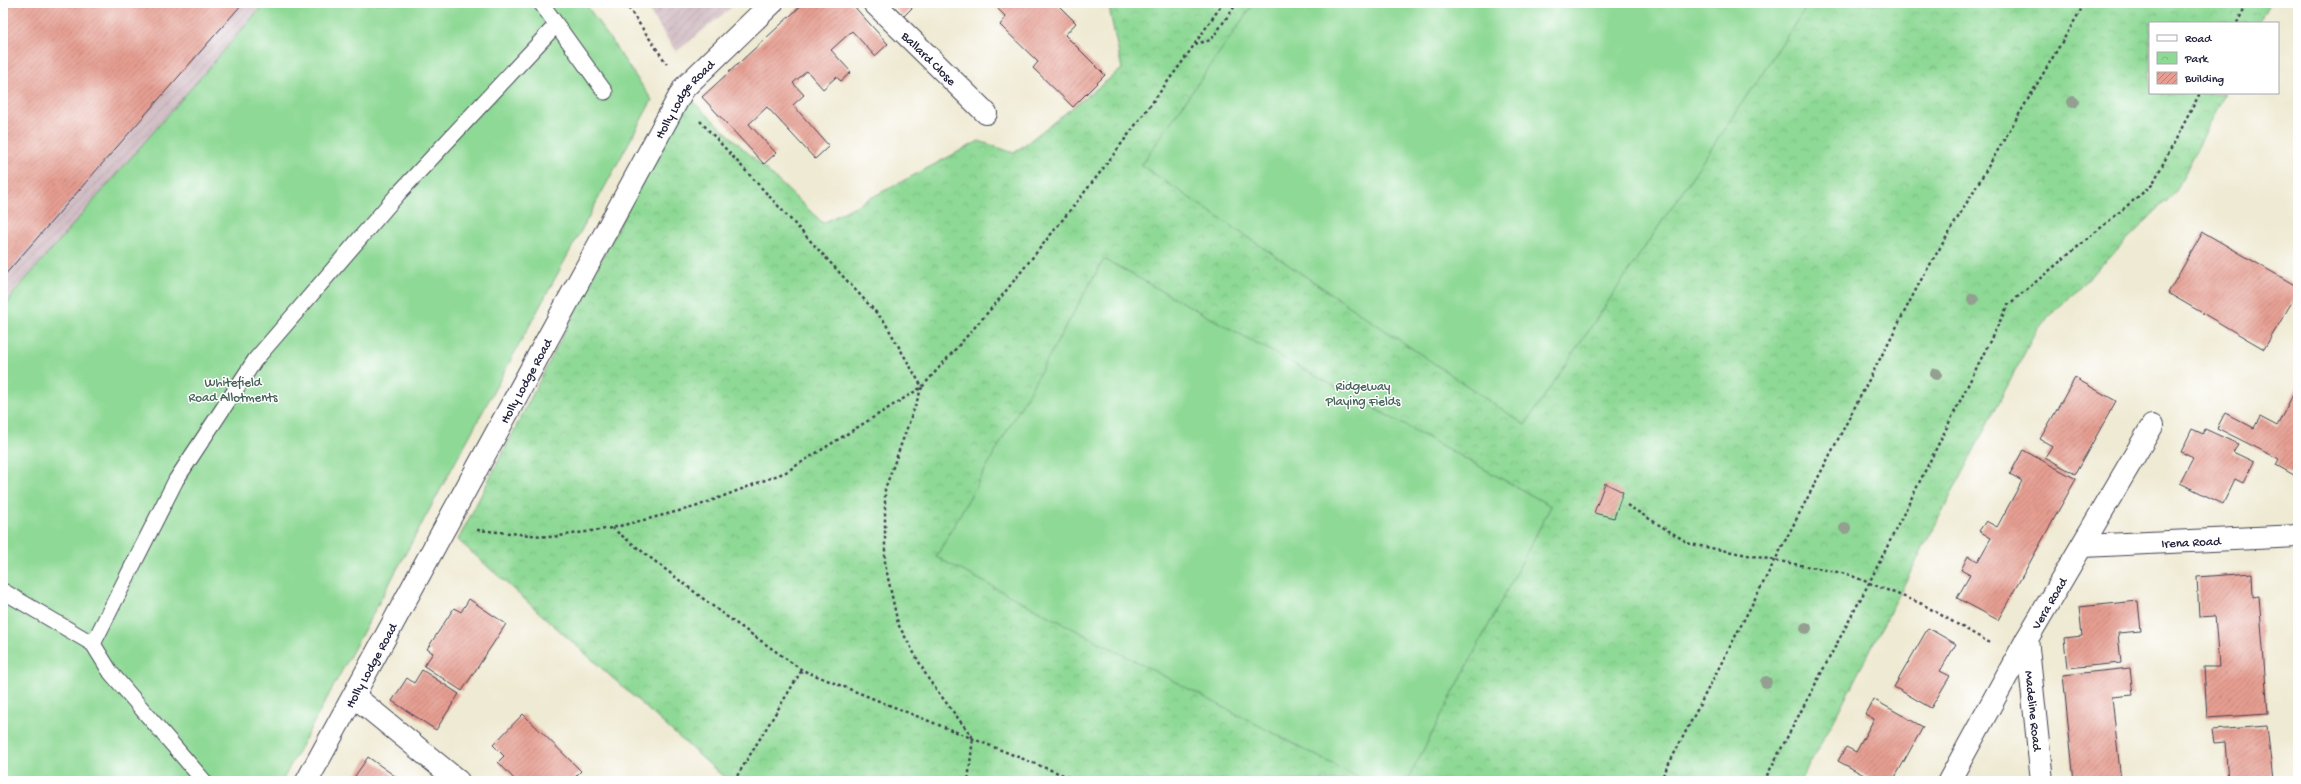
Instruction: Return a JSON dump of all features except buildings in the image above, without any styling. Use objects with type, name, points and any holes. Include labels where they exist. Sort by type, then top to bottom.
[{"type":"street","name":"Holly Lodge Road","points":[[307,781],[684,88],[772,3]]},
{"type":"street","name":"Ballard Close","points":[[874,3],[986,113]]},
{"type":"street","name":"Vera Road","points":[[1949,781],[2016,658],[2152,426]]},
{"type":"street","name":"Irena Road","points":[[2083,546],[2298,536]]},
{"type":"street","name":"Madeline Road","points":[[2027,639],[2042,781]]},
{"type":"street","points":[[354,696],[458,781]]},
{"type":"lane","points":[[541,3],[605,92]]},
{"type":"lane","points":[[93,644],[176,480],[255,360],[398,194],[556,25]]},
{"type":"lane","points":[[3,591],[93,644],[111,673],[204,781]]},
{"type":"path","points":[[625,3],[684,88],[694,115],[884,321],[922,387],[885,489],[885,564],[898,624],[929,680],[973,738],[968,781]]},
{"type":"path","points":[[444,527],[552,537],[612,528],[695,507],[786,472],[922,387],[997,302],[1099,174],[1195,44],[1223,3]]},
{"type":"path","points":[[1195,44],[1211,40],[1237,3]]},
{"type":"path","points":[[1660,781],[1921,280],[2085,3]]},
{"type":"path","points":[[2238,22],[2247,3]]},
{"type":"path","points":[[1764,781],[1869,582],[2008,305],[2152,185],[2199,94]]},
{"type":"path","points":[[1627,505],[1690,544],[1847,574],[1869,582],[1922,604],[2016,658]]},
{"type":"path","points":[[612,528],[723,614],[802,670],[1078,781]]},
{"type":"path","points":[[734,781],[802,670]]},
{"type":"shaded area","points":[[3,3],[265,3],[13,294],[3,313]]},
{"type":"shaded area","points":[[644,3],[737,3],[676,52]]},
{"type":"green space","name":"Whitefield Road Allotments","points":[[265,3],[585,3],[652,100],[282,781],[3,781],[3,313],[13,294]]},
{"type":"green space","name":"Ridgeway Playing Fields","points":[[1108,3],[2269,3],[2260,22],[2149,22],[2149,94],[2224,94],[2176,191],[2037,329],[1828,731],[1800,781],[728,781],[458,540],[686,95],[823,223],[979,141],[1014,153],[1122,69]]},
{"type":"green space","points":[[1254,3],[1809,3],[1525,425],[1141,165]]},
{"type":"green space","points":[[1104,259],[1551,506],[1407,781],[1365,781],[936,557]]}]
